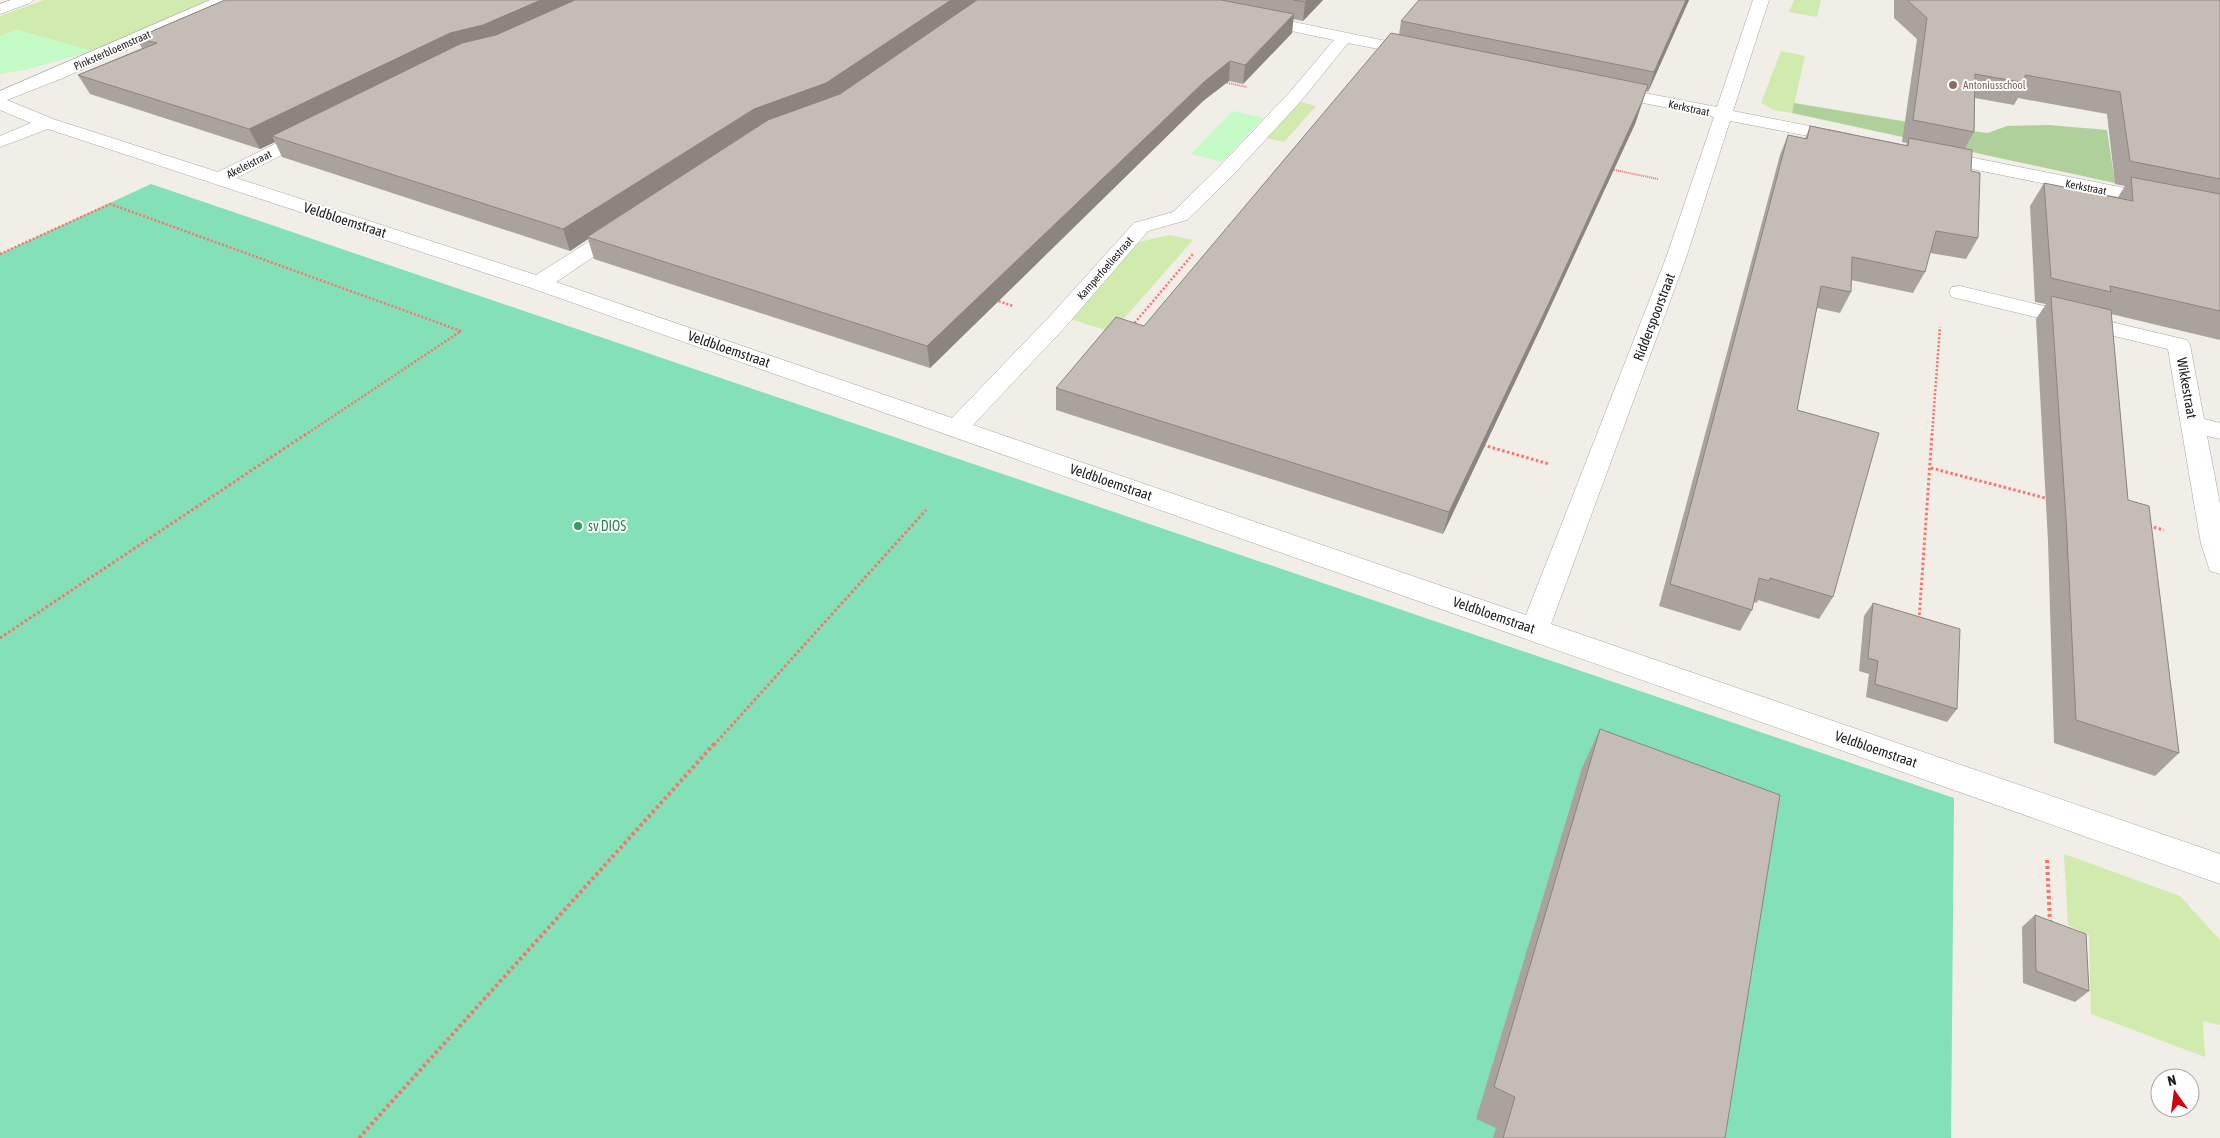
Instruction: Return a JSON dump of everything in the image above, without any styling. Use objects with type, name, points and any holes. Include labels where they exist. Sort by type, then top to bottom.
[{"type":"street","points":[[0,9],[25,0]]},
{"type":"street","name":"Pinksterbloemstraat","points":[[0,97],[57,74],[223,0]]},
{"type":"street","name":"Ridderspoorstraat","points":[[1535,629],[1676,258],[1761,0]]},
{"type":"street","points":[[1242,16],[1430,54]]},
{"type":"street","name":"Kamperfoeliestraat","points":[[956,428],[1059,320],[1141,227],[1180,216],[1226,171],[1295,97],[1345,36]]},
{"type":"street","name":"Kerkstraat","points":[[1593,88],[1857,140]]},
{"type":"street","name":"Veldbloemstraat","points":[[0,104],[47,122],[218,179],[540,283],[2220,868]]},
{"type":"street","points":[[0,142],[47,122]]},
{"type":"street","name":"Akeleistraat","points":[[218,179],[329,123]]},
{"type":"street","name":"Kerkstraat","points":[[1920,153],[2220,213]]},
{"type":"street","points":[[540,283],[632,222]]},
{"type":"street","name":"Wikkestraat","points":[[1960,292],[2179,345],[2217,554]]},
{"type":"street","points":[[2193,424],[2220,431]]},
{"type":"path","points":[[1219,81],[1295,97]]},
{"type":"path","points":[[1602,167],[1700,188]]},
{"type":"path","points":[[0,254],[110,204],[461,331],[0,638]]},
{"type":"path","points":[[1128,331],[1199,247]]},
{"type":"path","points":[[993,300],[1059,320]]},
{"type":"path","points":[[1918,624],[1931,468],[1940,325]]},
{"type":"path","points":[[1482,444],[1592,478]]},
{"type":"path","points":[[1931,468],[2055,501]]},
{"type":"path","points":[[359,1138],[926,510]]},
{"type":"path","points":[[2141,524],[2217,554]]},
{"type":"path","points":[[2047,853],[2050,926]]},
{"type":"green space","points":[[44,0],[210,0],[93,51],[17,30],[0,36],[0,16]]},
{"type":"green space","points":[[1794,0],[1821,0],[1817,17],[1789,12]]},
{"type":"green space","points":[[17,30],[93,51],[25,70],[0,74],[0,36]]},
{"type":"green space","points":[[1781,51],[1805,56],[1792,113],[1774,110],[1761,103]]},
{"type":"green space","points":[[1298,101],[1316,106],[1284,142],[1266,138]]},
{"type":"green space","points":[[1794,103],[1938,127],[1988,133],[2007,126],[2049,125],[2107,130],[2115,183],[1792,113]]},
{"type":"green space","points":[[1233,111],[1263,118],[1222,162],[1191,154]]},
{"type":"green space","name":"sv DIOS","points":[[151,184],[1954,798],[1951,1138],[0,1138],[0,254]]},
{"type":"green space","points":[[1170,235],[1193,240],[1112,332],[1067,318],[1139,242]]},
{"type":"green space","points":[[2064,854],[2180,896],[2220,940],[2220,1025],[2203,1021],[2205,1057],[2091,1014],[2089,935],[2068,925]]},
{"type":"building","points":[[225,0],[541,0],[483,25],[450,33],[249,129],[78,75],[157,43],[136,38]]},
{"type":"building","points":[[575,0],[951,0],[826,83],[754,109],[563,229],[272,136],[462,43],[496,35]]},
{"type":"building","points":[[977,0],[1221,0],[1294,14],[1245,65],[1230,61],[1205,81],[927,346],[587,237],[768,120],[840,94]]},
{"type":"building","points":[[1419,0],[1686,0],[1654,72],[1401,21]]},
{"type":"building","points":[[1907,0],[2220,0],[2220,179],[2130,161],[2120,92],[2025,75],[2026,83],[1975,74],[1974,132],[1913,120],[1927,18]]},
{"type":"building","points":[[1391,33],[1648,85],[1549,303],[1449,512],[1056,388],[1116,317],[1144,326]]},
{"type":"building","points":[[1810,126],[1908,146],[1909,138],[1972,150],[1971,171],[1980,173],[1978,238],[1936,231],[1925,272],[1852,257],[1851,292],[1821,286],[1797,410],[1879,433],[1833,597],[1770,578],[1769,581],[1759,578],[1752,610],[1670,584],[1788,135],[1807,139]]},
{"type":"building","points":[[2131,177],[2220,194],[2220,311],[2110,286],[2111,292],[2051,278],[2044,183],[2133,201]]},
{"type":"building","points":[[2051,296],[2111,310],[2128,500],[2149,506],[2179,753],[2076,720],[2066,518]]},
{"type":"building","points":[[1873,603],[1960,629],[1957,709],[1875,684],[1878,661],[1868,658]]},
{"type":"building","points":[[1600,729],[1780,795],[1725,1138],[1503,1138],[1515,1097],[1494,1087]]},
{"type":"building","points":[[2035,915],[2086,934],[2089,991],[2036,971]]},
{"type":"place","name":"Antoniusschool","points":[[1953,85]]},
{"type":"place","name":"sv DIOS","points":[[578,526]]}]
